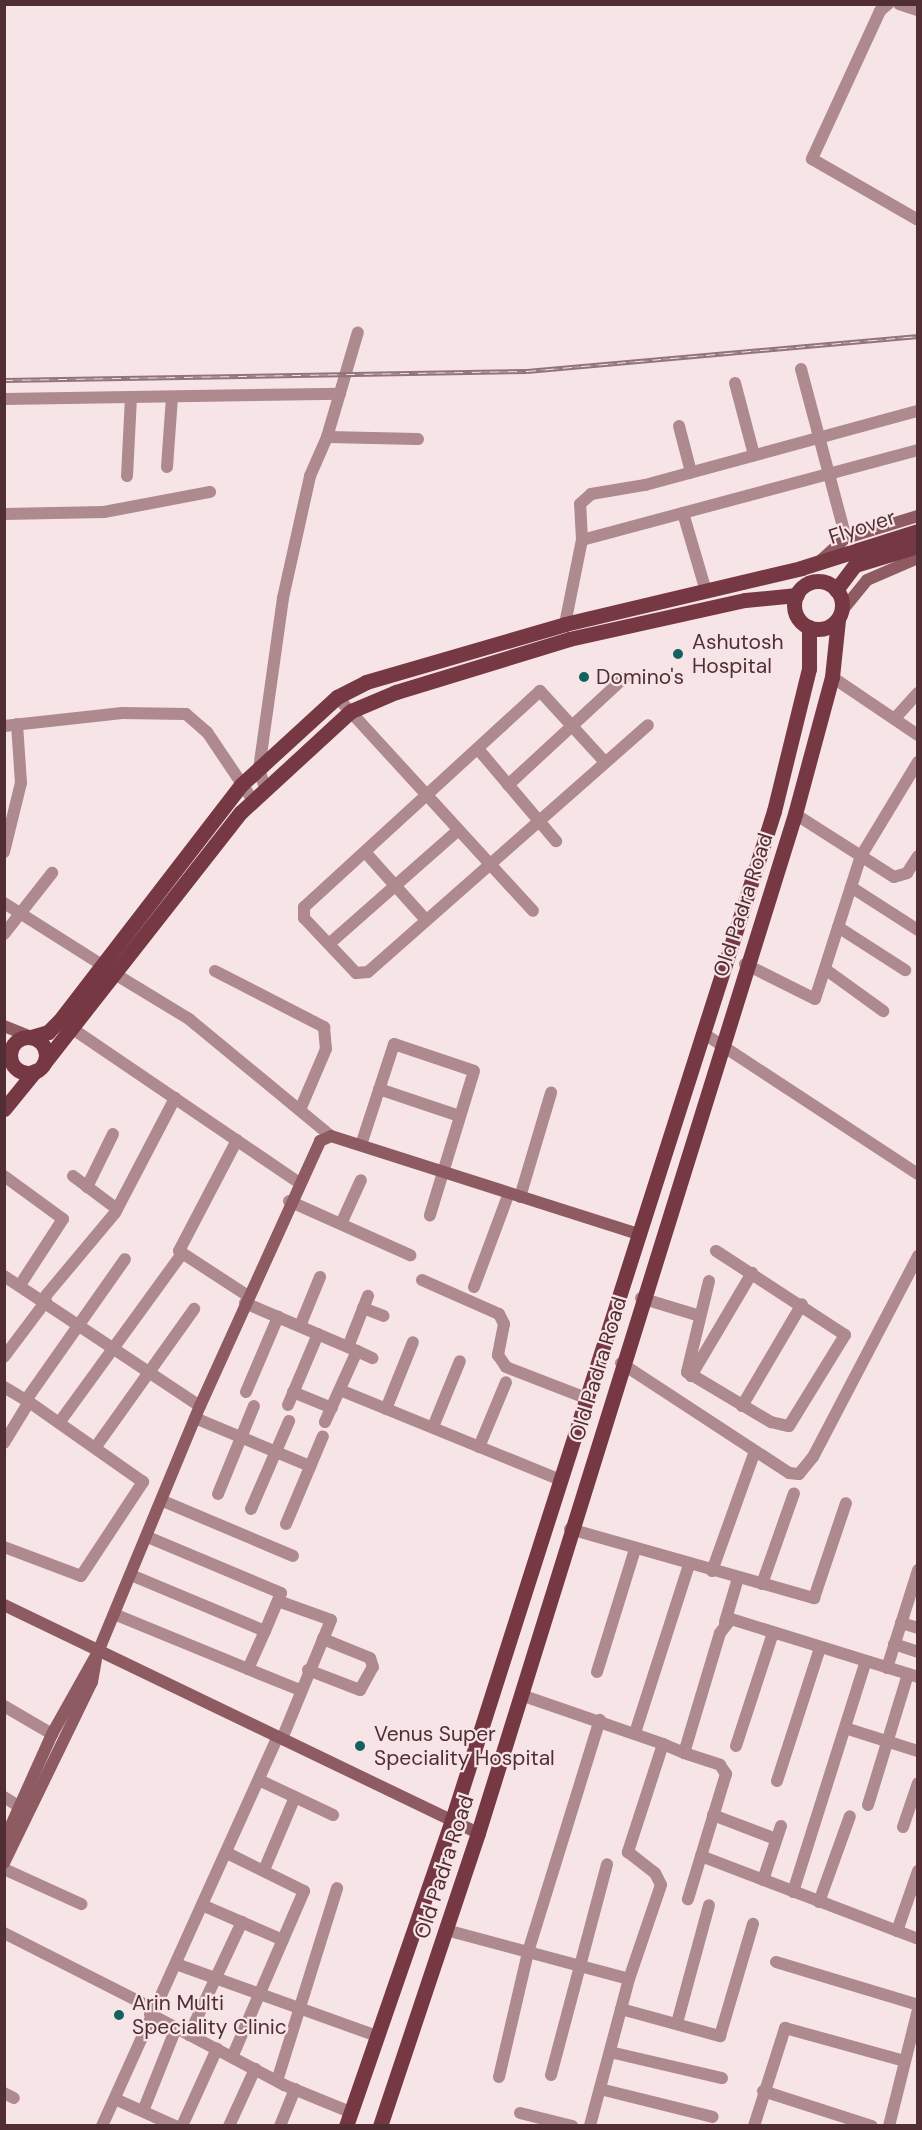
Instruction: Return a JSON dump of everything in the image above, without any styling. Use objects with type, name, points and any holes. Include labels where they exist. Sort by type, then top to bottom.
[{"type":"main road","name":"Flyover","points":[[836,590],[846,573],[867,554],[918,531]]},
{"type":"main road","name":"Flyover","points":[[109,970],[242,784],[337,697],[386,676],[565,624],[819,562],[918,546]]},
{"type":"main road","points":[[771,575],[798,593]]},
{"type":"main road","points":[[4,1109],[39,1067],[66,1024],[109,970],[264,785],[351,711],[396,692],[569,639],[745,600],[798,593],[815,582],[836,590],[839,616],[825,628],[809,627],[795,610],[798,593]]},
{"type":"main road","name":"Old Padra Road","points":[[380,2126],[478,1833],[641,1298],[795,814],[832,677],[839,616]]},
{"type":"main road","name":"Old Padra Road","points":[[348,2119],[374,2035],[452,1820],[558,1479],[641,1235],[794,741],[808,669],[809,627]]},
{"type":"main road","points":[[39,1067],[24,1072],[7,1063],[12,1046],[66,1024]]},
{"type":"main road","points":[[30,1037],[44,1047],[39,1067]]},
{"type":"street","points":[[888,4],[880,11],[812,159],[918,220]]},
{"type":"street","points":[[899,4],[916,8]]},
{"type":"street","points":[[264,785],[259,769],[283,598],[310,476],[327,437],[358,332]]},
{"type":"street","points":[[801,369],[826,474],[846,538]]},
{"type":"street","points":[[735,383],[754,455]]},
{"type":"street","points":[[4,399],[340,394]]},
{"type":"street","points":[[127,476],[131,397]]},
{"type":"street","points":[[167,467],[172,397]]},
{"type":"street","points":[[565,624],[582,540],[584,498],[691,472],[918,411]]},
{"type":"street","points":[[679,426],[691,472]]},
{"type":"street","points":[[327,437],[418,439]]},
{"type":"street","points":[[582,540],[918,450]]},
{"type":"street","points":[[4,514],[104,512],[210,492]]},
{"type":"street","points":[[683,513],[706,591]]},
{"type":"street","points":[[819,562],[846,538],[918,516]]},
{"type":"street","points":[[839,616],[867,580],[918,558]]},
{"type":"street","points":[[508,785],[625,677]]},
{"type":"street","points":[[832,677],[897,716],[918,735]]},
{"type":"street","points":[[604,760],[540,691],[304,907],[304,918],[362,975],[426,920],[538,817],[648,725]]},
{"type":"street","points":[[897,716],[918,693]]},
{"type":"street","points":[[337,697],[532,911]]},
{"type":"street","points":[[4,852],[9,819],[21,783],[11,725],[122,713],[186,714],[207,732],[252,799]]},
{"type":"street","points":[[478,749],[556,841]]},
{"type":"street","points":[[746,964],[815,999],[861,856],[918,762]]},
{"type":"street","points":[[795,814],[898,878],[918,856]]},
{"type":"street","points":[[329,944],[458,831]]},
{"type":"street","points":[[365,852],[426,920]]},
{"type":"street","points":[[4,934],[52,873]]},
{"type":"street","points":[[851,887],[918,930]]},
{"type":"street","points":[[4,903],[22,912],[109,970],[189,1019],[331,1136],[641,1235]]},
{"type":"street","points":[[838,927],[905,970]]},
{"type":"street","points":[[825,969],[883,1011]]},
{"type":"street","points":[[215,970],[324,1028],[326,1049],[300,1110]]},
{"type":"street","points":[[66,1024],[299,1183]]},
{"type":"street","points":[[4,1026],[30,1037]]},
{"type":"street","points":[[703,1033],[721,1042],[918,1174]]},
{"type":"street","points":[[361,1145],[394,1044],[474,1071],[430,1215]]},
{"type":"street","points":[[379,1089],[459,1116]]},
{"type":"street","points":[[474,1287],[514,1195],[551,1093]]},
{"type":"street","points":[[4,1357],[45,1300],[117,1209],[175,1098]]},
{"type":"street","points":[[87,1187],[113,1134]]},
{"type":"street","points":[[4,1841],[52,1734],[98,1652],[163,1501],[197,1412],[289,1201],[320,1141],[331,1136]]},
{"type":"street","points":[[58,1423],[181,1255],[180,1246],[237,1140]]},
{"type":"street","points":[[4,1176],[63,1219],[20,1285]]},
{"type":"street","points":[[73,1176],[117,1209]]},
{"type":"street","points":[[341,1224],[361,1180]]},
{"type":"street","points":[[289,1201],[410,1255]]},
{"type":"street","points":[[709,1281],[697,1315],[686,1366],[691,1376],[742,1406],[789,1426],[843,1341],[843,1330],[716,1251]]},
{"type":"street","points":[[181,1255],[246,1299],[278,1317],[372,1358]]},
{"type":"street","points":[[621,1363],[789,1473],[805,1470],[918,1256]]},
{"type":"street","points":[[5,1441],[27,1401],[125,1259]]},
{"type":"street","points":[[691,1376],[752,1273]]},
{"type":"street","points":[[4,1275],[45,1300],[150,1372],[197,1412],[241,1437],[310,1466]]},
{"type":"street","points":[[300,1326],[320,1276]]},
{"type":"street","points":[[422,1280],[499,1314],[504,1324],[498,1355],[506,1367],[586,1398]]},
{"type":"street","points":[[641,1298],[697,1315]]},
{"type":"street","points":[[325,1422],[339,1390],[366,1302],[384,1316]]},
{"type":"street","points":[[742,1406],[802,1304]]},
{"type":"street","points":[[95,1448],[194,1309]]},
{"type":"street","points":[[246,1392],[278,1317]]},
{"type":"street","points":[[288,1405],[318,1334]]},
{"type":"street","points":[[386,1409],[413,1342]]},
{"type":"street","points":[[433,1427],[460,1361]]},
{"type":"street","points":[[479,1447],[506,1382]]},
{"type":"street","points":[[4,1387],[143,1482],[81,1575],[4,1547]]},
{"type":"street","points":[[339,1390],[558,1479]]},
{"type":"street","points":[[293,1392],[332,1408]]},
{"type":"street","points":[[218,1494],[254,1406]]},
{"type":"street","points":[[251,1509],[289,1421]]},
{"type":"street","points":[[286,1524],[323,1436]]},
{"type":"street","points":[[712,1571],[754,1450]]},
{"type":"street","points":[[762,1584],[794,1493]]},
{"type":"street","points":[[163,1501],[293,1556]]},
{"type":"street","points":[[570,1530],[814,1598],[846,1503]]},
{"type":"street","points":[[148,1537],[281,1593],[248,1669]]},
{"type":"street","points":[[597,1672],[635,1549]]},
{"type":"street","points":[[635,1733],[689,1565]]},
{"type":"street","points":[[131,1575],[265,1631]]},
{"type":"street","points":[[887,1668],[901,1623],[913,1603],[917,1577]]},
{"type":"street","points":[[684,1753],[738,1578]]},
{"type":"street","points":[[102,2126],[151,2011],[176,1964],[280,1738],[331,1620],[278,1601]]},
{"type":"street","points":[[4,1605],[478,1833]]},
{"type":"street","points":[[114,1614],[300,1690]]},
{"type":"street","points":[[725,1622],[773,1633],[913,1676],[888,1742],[868,1805]]},
{"type":"street","points":[[901,1623],[918,1628]]},
{"type":"street","points":[[736,1746],[773,1633]]},
{"type":"street","points":[[308,1670],[360,1690],[373,1666],[370,1658],[323,1639]]},
{"type":"street","points":[[894,1644],[918,1652]]},
{"type":"street","points":[[777,1781],[820,1648]]},
{"type":"street","points":[[4,1863],[92,1682],[98,1652]]},
{"type":"street","points":[[793,1892],[866,1661]]},
{"type":"street","points":[[521,1695],[600,1720],[724,1769],[688,1899]]},
{"type":"street","points":[[4,1706],[52,1734]]},
{"type":"street","points":[[500,2077],[528,1952],[600,1720]]},
{"type":"street","points":[[845,1728],[918,1751]]},
{"type":"street","points":[[590,2126],[629,1979],[661,1885],[655,1873],[627,1852],[663,1744]]},
{"type":"street","points":[[259,1780],[333,1815]]},
{"type":"street","points":[[903,1827],[918,1783]]},
{"type":"street","points":[[4,1797],[20,1808]]},
{"type":"street","points":[[264,1870],[295,1797]]},
{"type":"street","points":[[713,1815],[776,1839]]},
{"type":"street","points":[[819,1902],[850,1816]]},
{"type":"street","points":[[763,1880],[781,1826]]},
{"type":"street","points":[[226,1853],[304,1888],[232,2057]]},
{"type":"street","points":[[701,1856],[918,1939]]},
{"type":"street","points":[[551,2075],[578,1965],[607,1864]]},
{"type":"street","points":[[4,1869],[81,1904]]},
{"type":"street","points":[[897,1931],[918,1871]]},
{"type":"street","points":[[277,2081],[337,1888]]},
{"type":"street","points":[[202,1905],[283,1940]]},
{"type":"street","points":[[677,2023],[709,1905]]},
{"type":"street","points":[[189,2035],[242,1922]]},
{"type":"street","points":[[621,2009],[720,2036],[753,1924]]},
{"type":"street","points":[[446,1930],[629,1979]]},
{"type":"street","points":[[4,1933],[348,2119]]},
{"type":"street","points":[[776,1962],[918,2005]]},
{"type":"street","points":[[176,1964],[374,2035]]},
{"type":"street","points":[[889,2126],[918,2010]]},
{"type":"street","points":[[143,2111],[176,2028]]},
{"type":"street","points":[[753,2126],[785,2028],[905,2061]]},
{"type":"street","points":[[182,2126],[217,2049]]},
{"type":"street","points":[[610,2052],[722,2078]]},
{"type":"street","points":[[229,2126],[255,2069]]},
{"type":"street","points":[[280,2126],[295,2089]]},
{"type":"street","points":[[600,2089],[713,2117]]},
{"type":"street","points":[[763,2091],[872,2126]]},
{"type":"street","points":[[115,2099],[175,2126]]},
{"type":"street","points":[[520,2113],[544,2122],[572,2126]]},
{"type":"railway","points":[[4,380],[527,371],[918,336]]},
{"type":"place","name":"Ashutosh Hospital","points":[[678,654]]},
{"type":"place","name":"Domino's","points":[[584,677]]},
{"type":"place","name":"Venus Super Speciality Hospital","points":[[360,1746]]},
{"type":"place","name":"Arin Multi Speciality Clinic","points":[[119,2015]]}]
